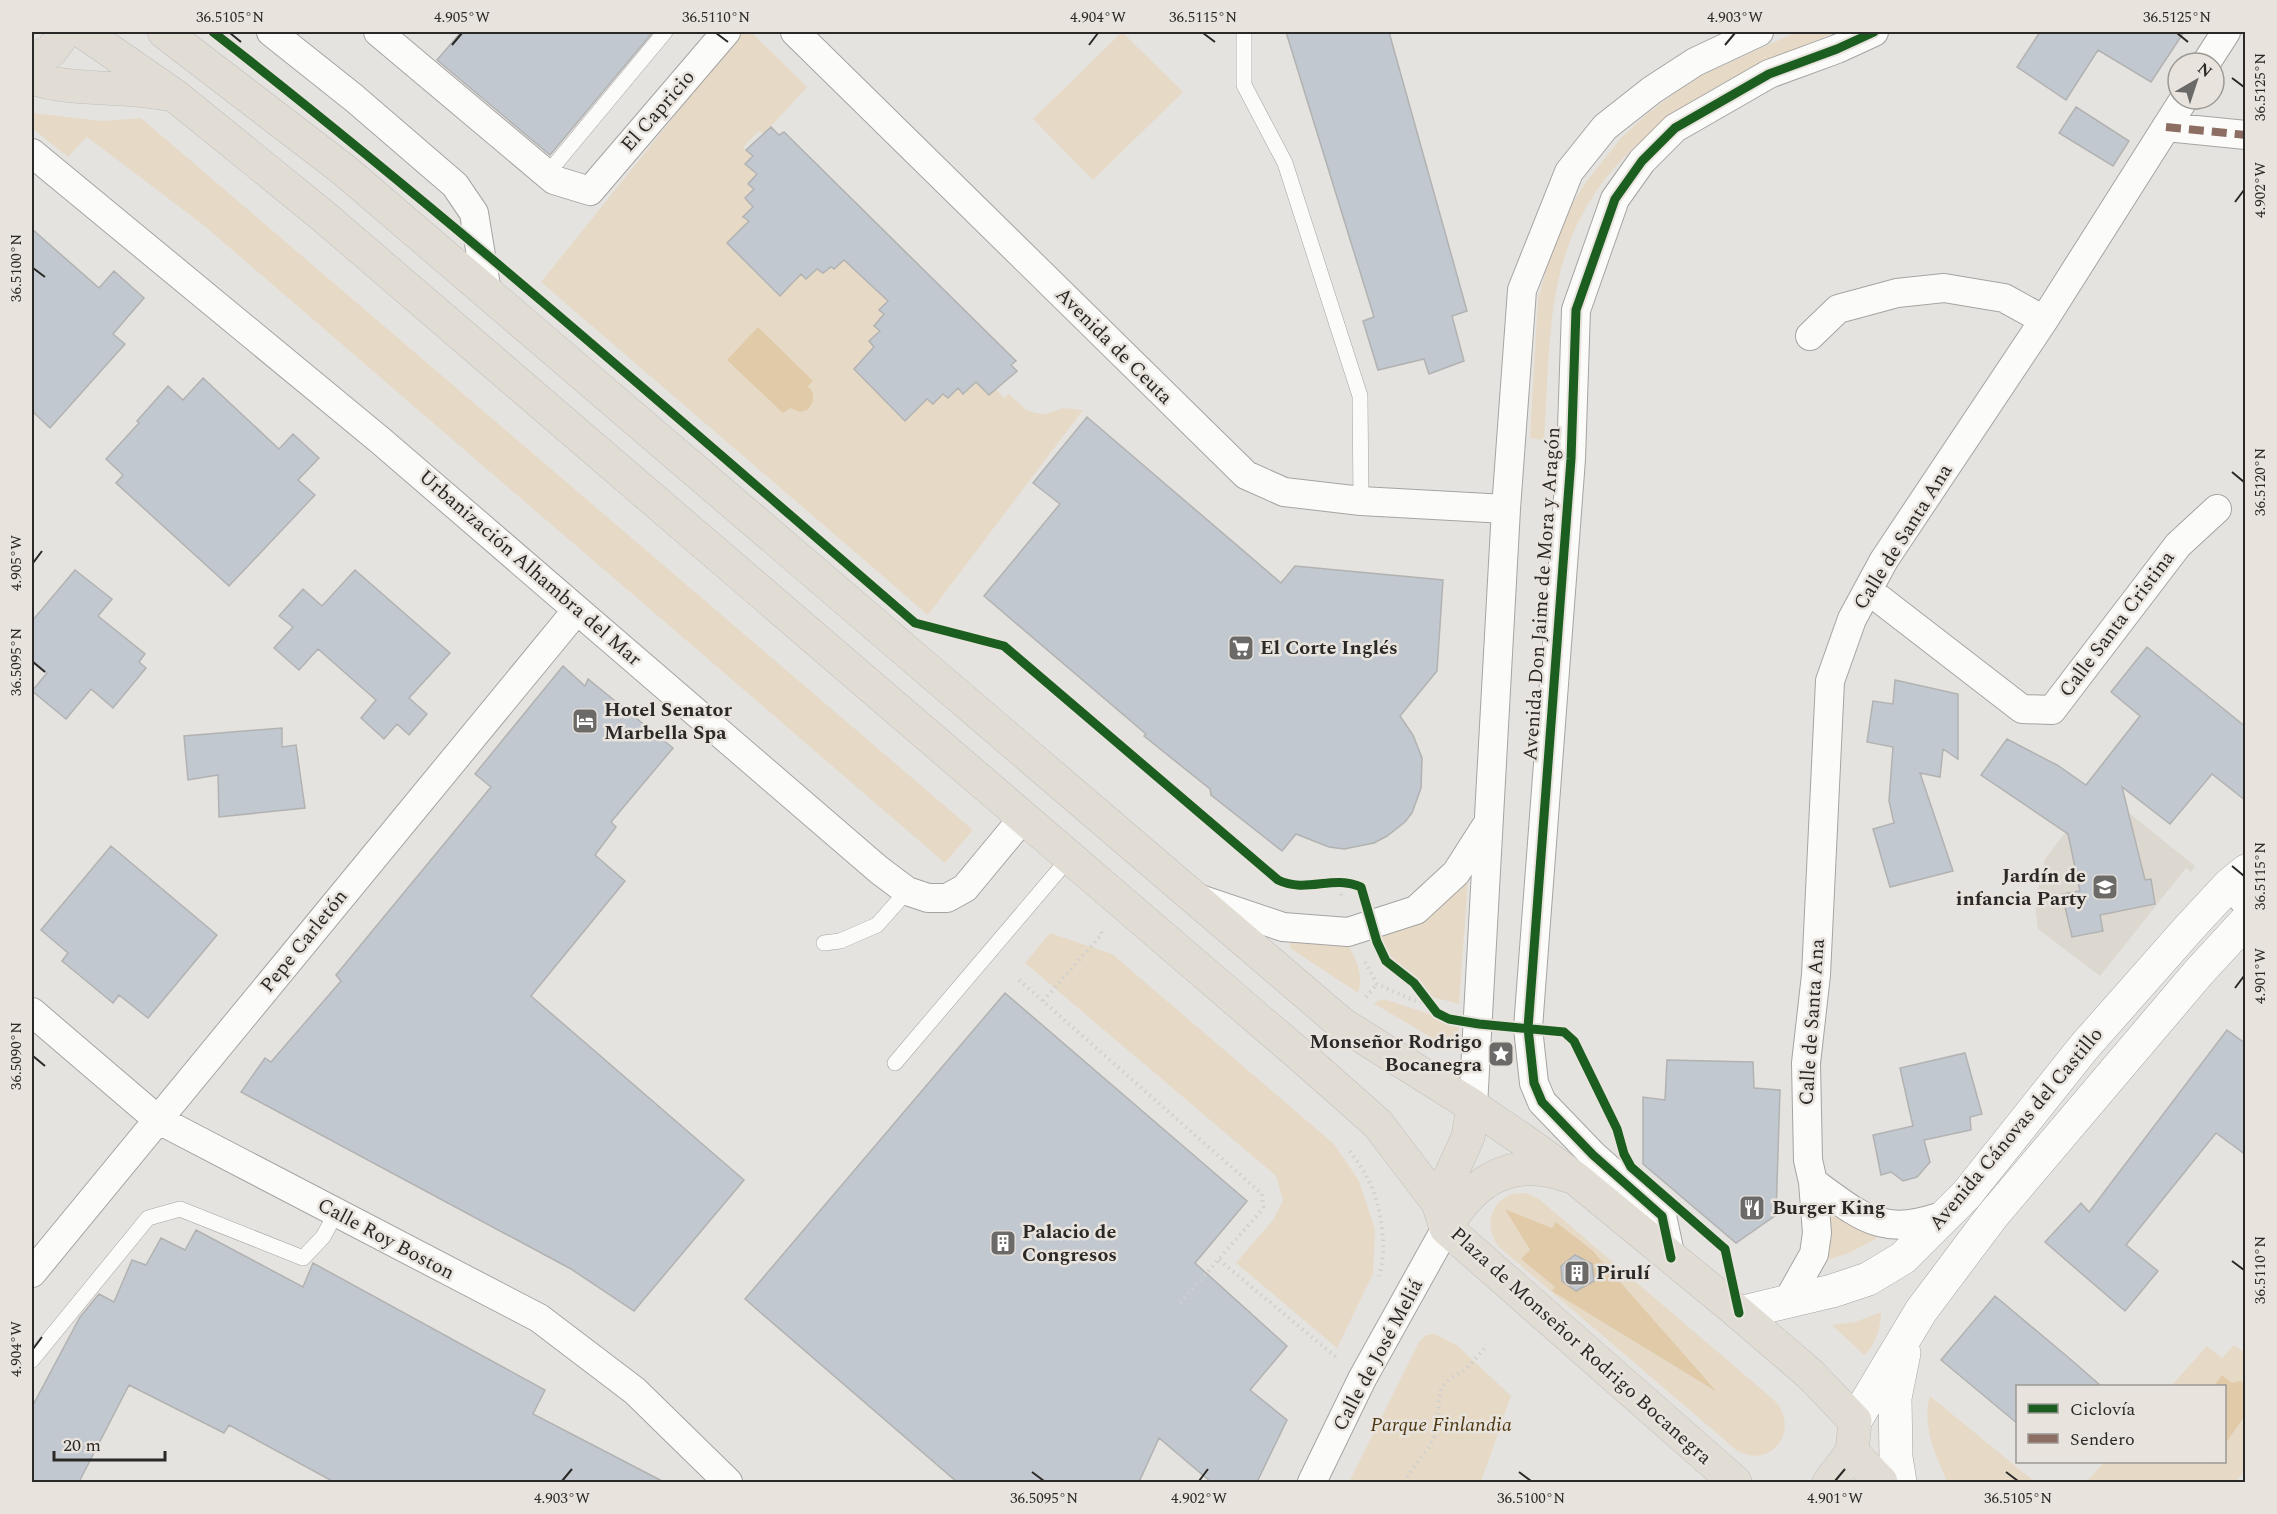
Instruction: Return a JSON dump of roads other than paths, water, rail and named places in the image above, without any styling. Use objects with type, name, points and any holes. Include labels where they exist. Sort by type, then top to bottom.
[{"type":"main road","points":[[32,60],[51,51],[65,32]]},
{"type":"main road","name":"Plaza de Monseñor Rodrigo Bocanegra","points":[[83,32],[174,95],[331,222],[1378,1124],[1442,1215],[1491,1268],[1735,1482]]},
{"type":"main road","points":[[164,32],[344,170],[1342,1024],[1473,1106],[1530,1145],[1575,1178],[1739,1313],[1811,1375],[1854,1437],[1881,1482]]},
{"type":"main road","points":[[32,78],[63,86],[119,87],[174,95]]},
{"type":"main road","name":"Avenida Cánovas del Castillo","points":[[1739,1313],[1787,1302],[1868,1278],[1903,1258],[1973,1185],[2084,1047],[2190,927],[2240,887]]},
{"type":"main road","name":"Avenida Cánovas del Castillo","points":[[1854,1437],[1908,1331],[1993,1215],[2199,972],[2246,921]]},
{"type":"main road","points":[[1442,1215],[1468,1137],[1473,1106]]},
{"type":"main road","points":[[1442,1215],[1482,1183],[1512,1170],[1547,1169],[1575,1178]]},
{"type":"main road","points":[[1472,1193],[1467,1212],[1470,1228],[1476,1247],[1491,1268]]},
{"type":"main road","points":[[1900,1482],[1896,1457],[1895,1398],[1908,1331]]},
{"type":"main road","points":[[1829,1482],[1854,1437]]},
{"type":"street","points":[[271,32],[354,98],[455,185],[474,213],[487,292]]},
{"type":"street","points":[[378,32],[547,174]]},
{"type":"street","name":"El Capricio","points":[[547,174],[554,180],[590,191],[726,32]]},
{"type":"street","name":"Avenida de Ceuta","points":[[795,32],[1246,475],[1284,492],[1361,501],[1506,509]]},
{"type":"street","name":"Avenida Don Jaime de Mora y Aragón","points":[[1473,1106],[1506,509],[1521,290],[1569,172],[1605,127],[1652,90],[1695,62],[1759,32]]},
{"type":"street","name":"Avenida Don Jaime de Mora y Aragón","points":[[1671,1258],[1662,1216],[1593,1155],[1542,1102],[1534,1083],[1528,1028],[1571,459],[1576,310],[1615,199],[1642,161],[1675,128],[1769,74],[1837,49],[1874,32]]},
{"type":"street","points":[[2214,51],[2226,32]]},
{"type":"street","name":"Calle de Santa Ana","points":[[1787,1302],[1814,1254],[1817,1233],[1813,1182],[1808,1160],[1806,1063],[1816,975],[1830,681],[1852,619],[1884,560],[2044,320],[2176,111]]},
{"type":"street","points":[[2166,127],[2246,135]]},
{"type":"street","name":"Urbanización Alhambra del Mar","points":[[32,153],[372,433],[879,870],[907,891],[928,898],[947,898],[965,888],[1023,818]]},
{"type":"street","points":[[1810,336],[1838,309],[1897,293],[1944,288],[2004,298],[2044,320]]},
{"type":"street","name":"Calle Santa Cristina","points":[[1868,590],[2022,709],[2052,710],[2178,545],[2217,509]]},
{"type":"street","name":"Pepe Carletón","points":[[32,1273],[577,609]]},
{"type":"street","points":[[1192,897],[1283,927],[1348,933],[1416,910],[1456,873],[1489,821]]},
{"type":"street","name":"Calle Roy Boston","points":[[32,1012],[158,1119],[538,1318],[635,1390],[728,1482]]},
{"type":"street","points":[[1813,1182],[1848,1208],[1885,1224],[1900,1226],[1916,1224],[1947,1214]]},
{"type":"street","name":"Calle de José Meliá","points":[[1312,1482],[1442,1215]]},
{"type":"lane","points":[[547,174],[665,32]]},
{"type":"lane","points":[[1244,32],[1244,85],[1285,163],[1360,396],[1361,501]]},
{"type":"lane","points":[[895,1064],[1070,857]]},
{"type":"lane","points":[[824,943],[840,941],[878,925],[907,891]]},
{"type":"lane","points":[[32,1360],[148,1218],[180,1209],[303,1258],[323,1237],[336,1213]]},
{"type":"place","name":"El Corte Inglés","points":[[1241,648]]},
{"type":"place","name":"Hotel Senator Marbella Spa","points":[[585,721]]},
{"type":"place","name":"Jardín de infancia Party","points":[[2105,887]]},
{"type":"place","name":"Monseñor Rodrigo Bocanegra","points":[[1501,1054]]},
{"type":"place","name":"Burger King","points":[[1752,1208]]},
{"type":"place","name":"Palacio de Congresos","points":[[1003,1243]]},
{"type":"place","name":"Pirulí","points":[[1577,1273]]},
{"type":"park label","name":"Parque Finlandia","points":[[1441,1425]]}]
